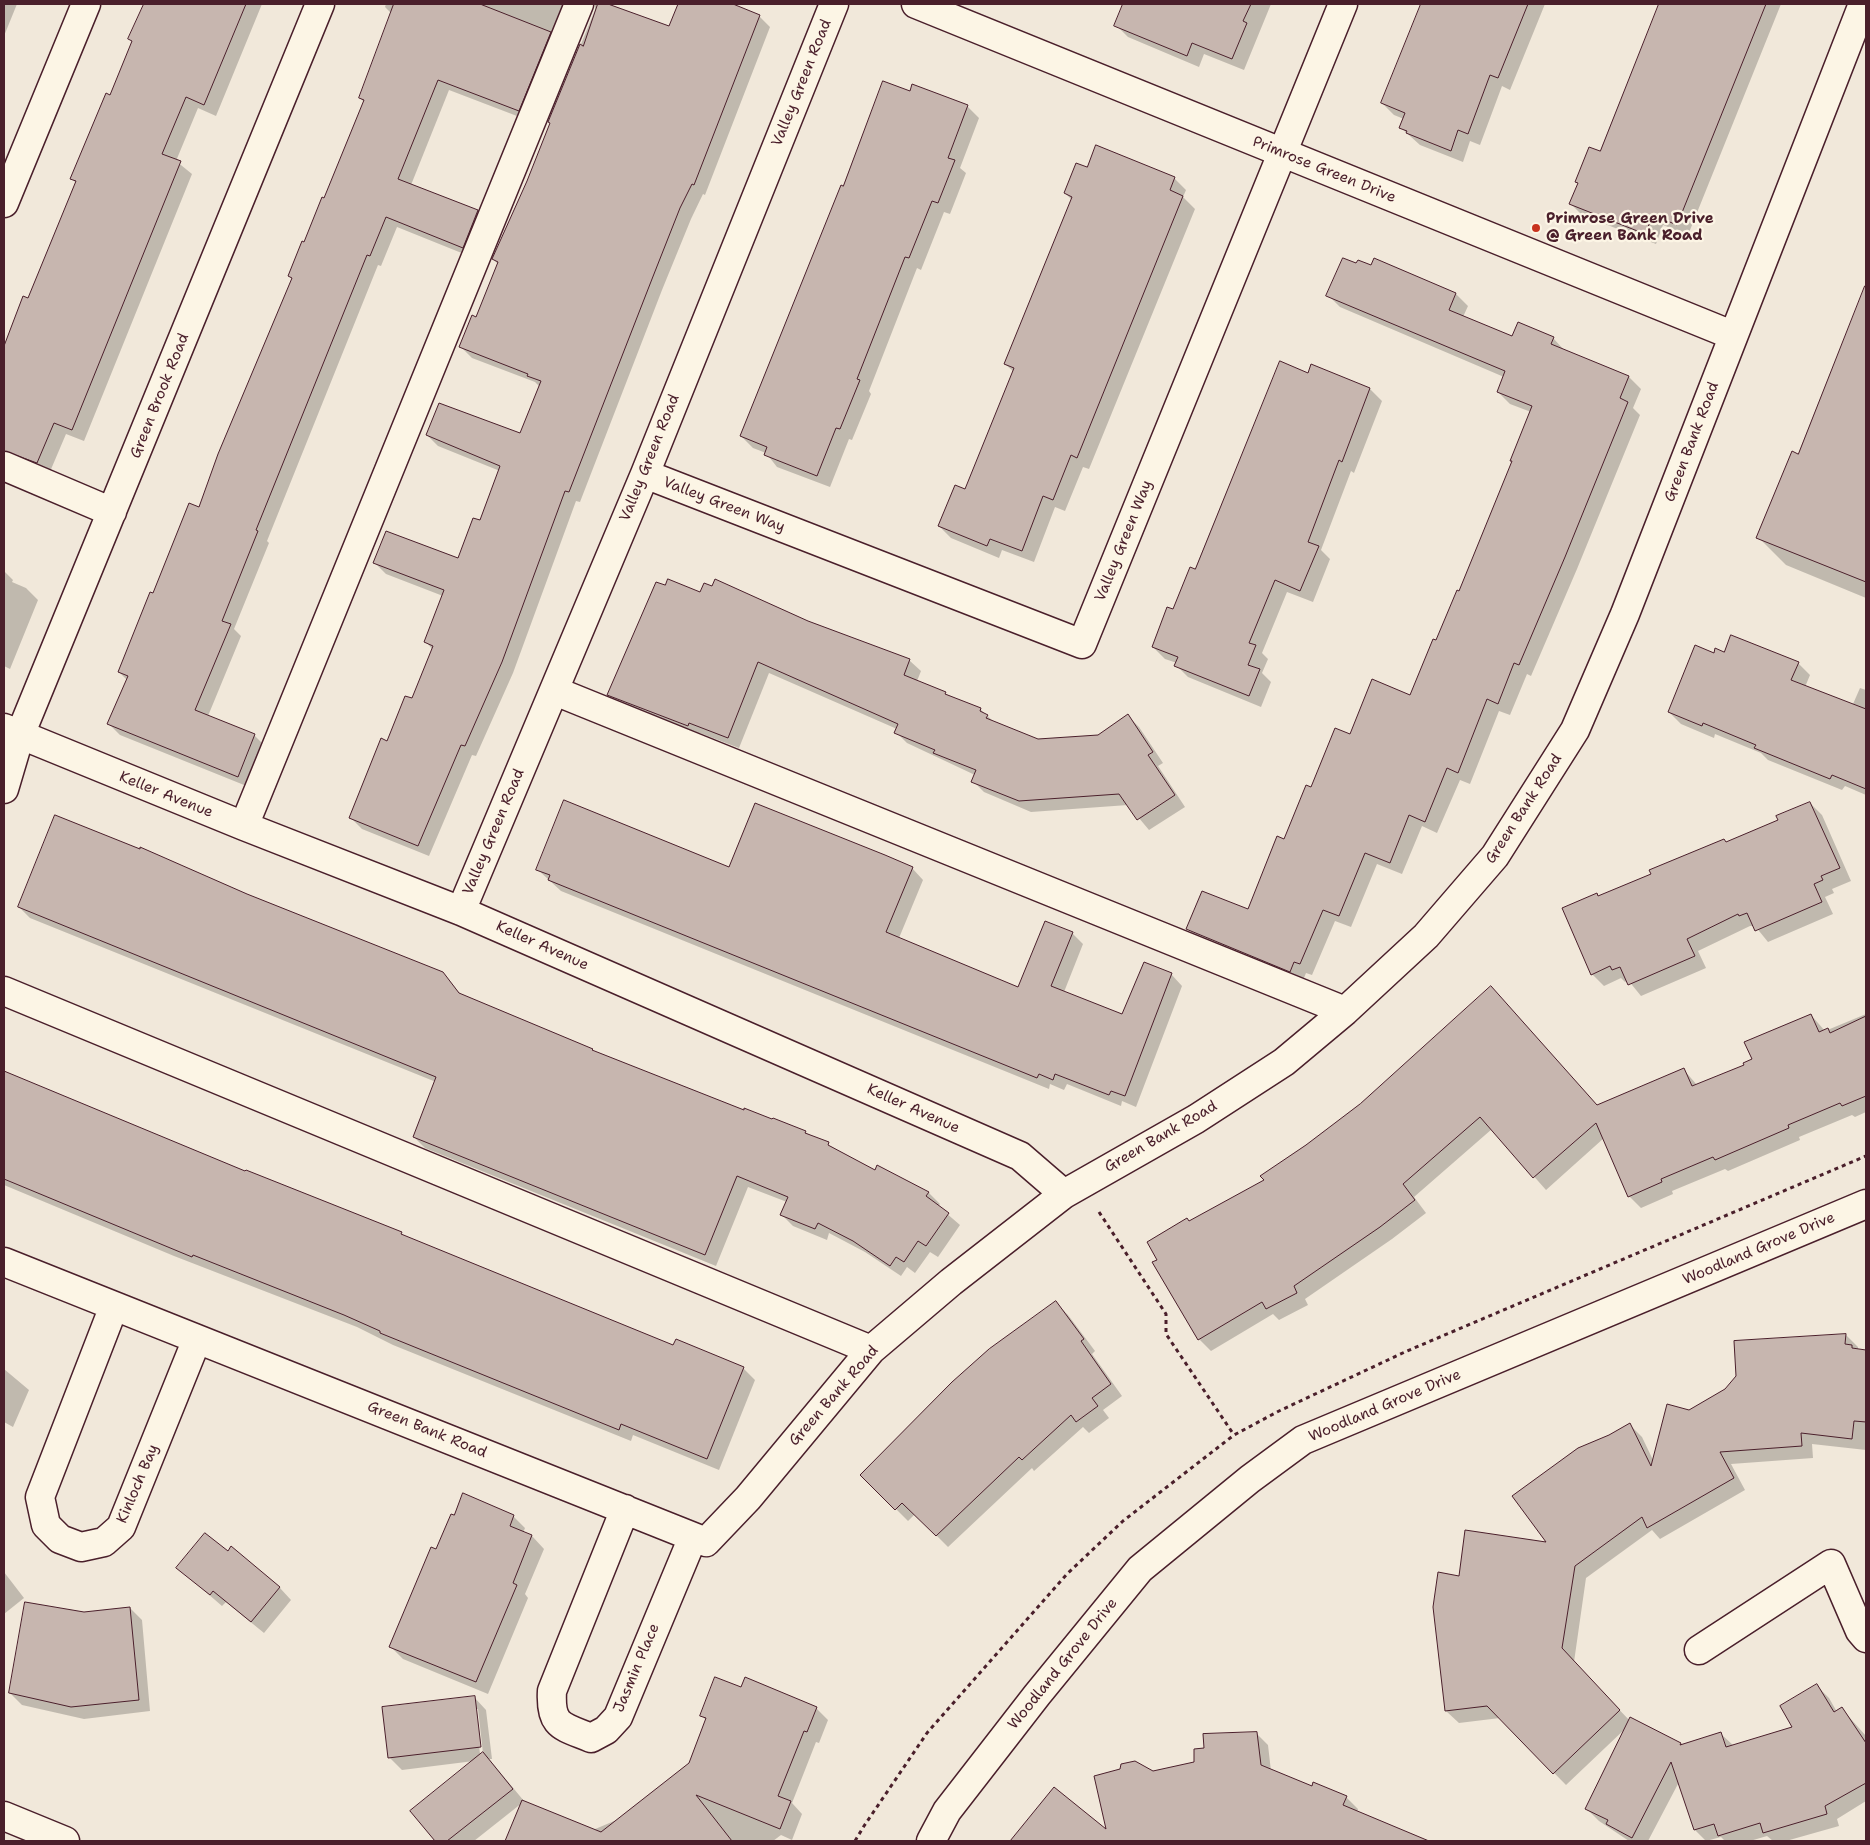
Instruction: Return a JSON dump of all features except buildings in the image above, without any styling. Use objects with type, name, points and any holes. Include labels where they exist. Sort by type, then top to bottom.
[{"type":"street","points":[[4,203],[86,4]]},
{"type":"street","name":"Green Brook Road","points":[[4,789],[12,732],[112,512],[320,4]]},
{"type":"street","points":[[244,826],[579,4]]},
{"type":"street","name":"Valley Green Road","points":[[461,911],[645,474],[834,4]]},
{"type":"street","name":"Primrose Green Drive","points":[[916,4],[1732,335]]},
{"type":"street","name":"Valley Green Way","points":[[645,474],[1082,644],[1343,4]]},
{"type":"street","name":"Green Bank Road","points":[[4,1262],[706,1542],[748,1498],[871,1350],[950,1282],[1072,1189],[1196,1119],[1284,1062],[1345,1011],[1426,936],[1495,856],[1575,730],[1625,614],[1732,335],[1863,4]]},
{"type":"street","points":[[4,466],[112,512]]},
{"type":"street","points":[[554,690],[1345,1011]]},
{"type":"street","name":"Keller Avenue","points":[[12,732],[461,911],[1020,1156],[1072,1189]]},
{"type":"street","points":[[4,991],[871,1350]]},
{"type":"street","name":"Woodland Grove Drive","points":[[931,1841],[947,1811],[1037,1695],[1140,1569],[1250,1479],[1303,1440],[1866,1204]]},
{"type":"street","name":"Kinloch Bay","points":[[114,1306],[40,1497],[46,1525],[60,1539],[81,1547],[104,1542],[121,1528],[197,1339]]},
{"type":"street","name":"Jasmin Place","points":[[625,1509],[552,1691],[551,1711],[561,1726],[568,1729],[591,1738],[606,1730],[618,1716],[693,1537]]},
{"type":"street","points":[[1699,1650],[1831,1564],[1860,1631],[1866,1638]]},
{"type":"street","points":[[4,1816],[65,1841]]},
{"type":"path","points":[[1072,1189],[1166,1314],[1166,1334],[1234,1435]]},
{"type":"place","name":"Primrose Green Drive @ Green Bank Road","points":[[1536,228]]}]
